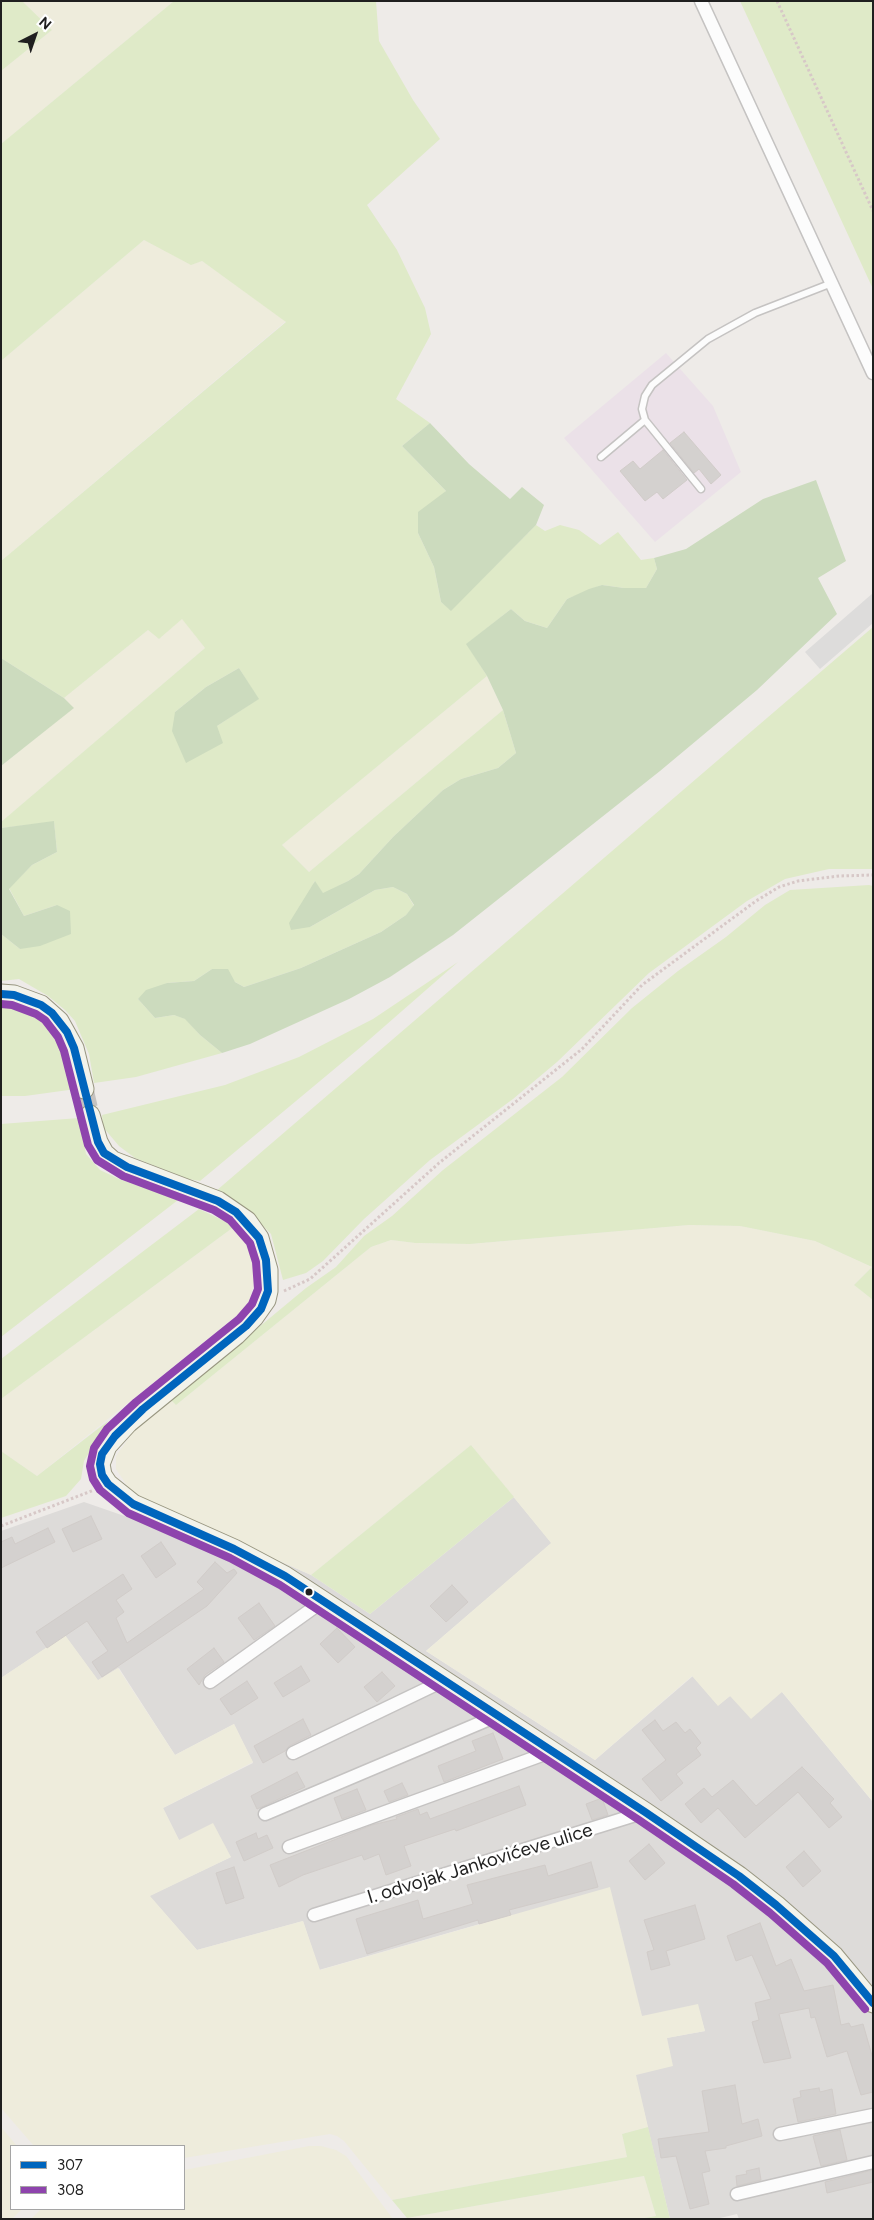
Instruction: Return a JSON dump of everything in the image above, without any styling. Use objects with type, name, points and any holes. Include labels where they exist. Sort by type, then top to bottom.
[{"type":"main road","points":[[1,994],[14,995],[41,1005],[59,1022],[74,1048],[84,1089]]},
{"type":"main road","points":[[90,1115],[98,1142],[104,1153],[113,1160],[218,1201],[246,1221],[259,1238],[268,1270],[266,1300],[246,1326],[143,1410],[115,1436],[102,1454],[100,1464],[102,1475],[108,1484],[133,1504],[234,1549],[285,1576],[646,1812],[739,1876],[790,1917],[834,1956],[873,2003]]},
{"type":"street","points":[[701,1],[873,374]]},
{"type":"street","points":[[210,1682],[323,1601]]},
{"type":"street","points":[[293,1753],[445,1680]]},
{"type":"street","points":[[265,1814],[499,1715]]},
{"type":"street","points":[[289,1846],[553,1751]]},
{"type":"street","name":"I. odvojak Jankovićeve ulice","points":[[314,1915],[646,1812]]},
{"type":"street","points":[[780,2134],[873,2115]]},
{"type":"street","points":[[737,2194],[873,2162]]},
{"type":"lane","points":[[702,489],[645,420],[644,402],[652,385],[708,339],[755,313],[832,283]]},
{"type":"lane","points":[[601,457],[645,420]]},
{"type":"path","points":[[777,1],[873,211]]},
{"type":"path","points":[[266,1300],[310,1279],[439,1163],[582,1049],[642,985],[756,901],[779,887],[798,881],[839,876],[873,875]]},
{"type":"path","points":[[1,1526],[65,1503],[108,1484]]},
{"type":"shaded area","points":[[22,1],[174,1],[1,144],[1,71],[52,30]]},
{"type":"shaded area","points":[[144,240],[191,264],[202,261],[286,321],[1,561],[1,361]]},
{"type":"shaded area","points":[[666,353],[713,406],[741,472],[655,542],[564,438]]},
{"type":"shaded area","points":[[182,618],[205,648],[1,822],[1,766],[73,708],[64,698],[148,630],[159,639]]},
{"type":"shaded area","points":[[487,676],[503,710],[309,872],[282,845]]},
{"type":"shaded area","points":[[689,1225],[740,1226],[815,1241],[872,1267],[854,1285],[873,1300],[873,1802],[782,1692],[751,1719],[730,1696],[718,1706],[692,1676],[595,1760],[426,1651],[551,1543],[471,1445],[311,1575],[146,1502],[132,1493],[116,1469],[116,1456],[133,1432],[171,1400],[176,1405],[371,1247],[391,1240],[415,1243],[470,1244]]},
{"type":"shaded area","points":[[235,1226],[243,1236],[254,1262],[254,1282],[249,1302],[241,1312],[37,1476],[1,1451],[1,1399]]},
{"type":"shaded area","points":[[514,1497],[552,1543],[426,1651],[595,1760],[693,1676],[718,1705],[730,1696],[782,1692],[873,1802],[873,2219],[739,2219],[737,2214],[716,2219],[670,2219],[635,2075],[666,2038],[705,2031],[697,2005],[642,2017],[639,2007],[511,1915],[319,1970],[303,1921],[197,1950],[149,1896],[231,1857],[179,1840],[163,1808],[253,1763],[234,1724],[175,1755],[119,1668],[98,1681],[65,1636],[1,1678],[1,1531],[84,1502],[136,1520],[146,1502],[311,1575],[370,1614]]},
{"type":"shaded area","points":[[65,1635],[98,1680],[118,1668],[175,1755],[234,1724],[253,1762],[163,1808],[179,1840],[213,1823],[231,1857],[150,1896],[197,1950],[303,1921],[320,1970],[610,1887],[642,2016],[698,2004],[705,2031],[667,2038],[673,2066],[636,2075],[648,2127],[622,2134],[627,2157],[392,2200],[344,2141],[330,2134],[185,2158],[185,2145],[33,2145],[1,2108],[1,1678]]},
{"type":"shaded area","points":[[1,2127],[16,2145],[10,2145],[10,2210],[21,2210],[12,2219],[1,2219]]},
{"type":"shaded area","points":[[309,2146],[321,2146],[336,2150],[346,2156],[393,2219],[31,2219],[40,2210],[185,2210],[185,2170]]},
{"type":"shaded area","points":[[644,2176],[656,2216],[639,2219],[407,2218]]},
{"type":"green space","points":[[1,1],[22,1],[52,30],[1,71]]},
{"type":"green space","points":[[174,1],[376,1],[379,41],[413,100],[440,139],[367,205],[397,250],[425,308],[431,334],[396,399],[430,423],[402,446],[446,491],[418,533],[434,567],[441,602],[451,610],[536,525],[545,531],[560,525],[579,530],[600,545],[618,532],[641,560],[654,558],[657,569],[646,588],[602,585],[567,599],[547,628],[525,621],[511,609],[467,644],[487,676],[282,845],[309,872],[503,710],[516,753],[498,768],[461,779],[443,790],[393,837],[359,874],[348,881],[323,894],[314,881],[310,927],[375,890],[393,887],[407,894],[414,906],[406,915],[381,932],[301,968],[244,987],[212,969],[194,981],[167,983],[138,999],[155,1018],[174,1015],[186,1019],[200,1035],[222,1053],[136,1077],[94,1083],[89,1054],[75,1021],[65,1010],[48,996],[19,979],[1,981],[1,934],[20,949],[57,905],[24,916],[9,888],[32,865],[57,852],[54,822],[1,828],[1,822],[205,648],[182,619],[159,639],[148,630],[64,698],[1,658],[1,561],[286,322],[202,261],[191,265],[144,240],[1,361],[1,144]],"holes":[[[239,668],[258,699],[217,726],[175,712],[206,687]]]},
{"type":"green space","points":[[740,1],[873,1],[873,289],[759,42]]},
{"type":"green space","points":[[430,423],[469,464],[510,499],[522,487],[544,505],[536,525],[451,611],[441,602],[434,567],[418,533],[418,512],[446,491],[402,446]]},
{"type":"green space","points":[[816,480],[846,561],[818,578],[837,614],[757,690],[660,771],[453,935],[390,977],[349,999],[250,1044],[222,1053],[200,1035],[185,1019],[174,1015],[155,1018],[138,999],[146,990],[167,983],[194,981],[212,969],[228,969],[235,982],[244,987],[301,968],[381,932],[406,915],[414,905],[407,894],[393,887],[375,890],[310,927],[291,930],[289,923],[315,881],[323,893],[359,874],[393,837],[443,790],[461,779],[498,768],[516,753],[503,710],[487,676],[466,644],[511,609],[525,621],[547,628],[567,599],[589,589],[602,585],[646,588],[657,569],[654,558],[686,549],[763,499]]},
{"type":"green space","points":[[873,627],[873,869],[829,869],[785,879],[747,901],[649,973],[557,1062],[513,1099],[430,1160],[364,1219],[323,1261],[306,1273],[283,1280],[271,1234],[245,1208],[216,1191]]},
{"type":"green space","points":[[1,658],[64,698],[74,708],[1,766]]},
{"type":"green space","points":[[239,668],[259,699],[217,726],[223,743],[186,763],[172,731],[175,712],[206,687]]},
{"type":"green space","points":[[54,821],[57,852],[32,865],[9,889],[24,916],[57,905],[70,911],[71,934],[40,946],[20,949],[1,934],[1,828]]},
{"type":"green space","points":[[873,886],[873,1300],[854,1285],[872,1267],[815,1241],[740,1226],[689,1225],[470,1244],[415,1243],[391,1240],[371,1247],[176,1405],[171,1400],[306,1288],[336,1267],[364,1236],[392,1216],[443,1170],[562,1077],[632,1008],[765,905],[790,890]]},
{"type":"green space","points":[[458,962],[362,1046],[200,1181],[188,1179],[135,1158],[119,1146],[103,1127],[102,1115],[225,1085],[299,1057],[373,1019]]},
{"type":"green space","points":[[1,1005],[30,1011],[39,1016],[52,1028],[65,1053],[76,1089],[25,1096],[1,1096]]},
{"type":"green space","points":[[79,1118],[86,1154],[100,1170],[119,1179],[178,1200],[1,1337],[1,1124]]},
{"type":"green space","points":[[199,1209],[235,1226],[1,1399],[1,1359]]},
{"type":"green space","points":[[108,1421],[84,1461],[81,1479],[66,1496],[1,1518],[1,1451],[37,1476]]},
{"type":"green space","points":[[471,1445],[514,1497],[370,1614],[311,1575]]},
{"type":"green space","points":[[648,2127],[670,2219],[639,2219],[656,2216],[644,2176],[407,2218],[392,2200],[627,2157],[622,2134]]},
{"type":"pier","points":[[873,593],[873,623],[820,669],[805,652]]},
{"type":"building","points":[[684,432],[721,475],[711,484],[699,469],[694,473],[670,443]]},
{"type":"building","points":[[663,450],[687,480],[663,499],[657,492],[645,501],[620,471],[633,461],[640,469]]},
{"type":"building","points":[[91,1516],[102,1539],[73,1552],[62,1529]]},
{"type":"building","points":[[48,1528],[55,1542],[1,1568],[1,1542],[12,1537],[15,1544]]},
{"type":"building","points":[[161,1542],[176,1564],[156,1578],[141,1556]]},
{"type":"building","points":[[215,1562],[227,1573],[234,1569],[237,1573],[207,1606],[102,1677],[92,1662],[108,1651],[87,1621],[47,1648],[36,1632],[123,1574],[132,1589],[116,1600],[124,1612],[116,1618],[127,1643],[204,1589],[197,1582]]},
{"type":"building","points":[[452,1585],[468,1602],[446,1622],[430,1606]]},
{"type":"building","points":[[259,1603],[275,1626],[254,1640],[238,1618]]},
{"type":"building","points":[[337,1628],[355,1647],[338,1663],[320,1644]]},
{"type":"building","points":[[214,1648],[224,1662],[205,1675],[199,1685],[187,1669]]},
{"type":"building","points":[[301,1666],[310,1681],[283,1697],[274,1683]]},
{"type":"building","points":[[382,1672],[395,1686],[377,1702],[364,1687]]},
{"type":"building","points":[[247,1681],[258,1698],[231,1715],[220,1699]]},
{"type":"building","points":[[303,1719],[311,1735],[289,1746],[285,1751],[263,1763],[254,1746]]},
{"type":"building","points":[[655,1720],[663,1731],[676,1722],[685,1733],[690,1729],[701,1743],[696,1748],[701,1755],[676,1774],[683,1783],[661,1801],[642,1779],[666,1760],[642,1730]]},
{"type":"building","points":[[493,1733],[503,1759],[444,1782],[438,1766],[476,1751],[472,1741]]},
{"type":"building","points":[[802,1767],[834,1799],[830,1803],[842,1817],[829,1828],[798,1792],[745,1838],[718,1808],[701,1823],[685,1804],[704,1788],[712,1797],[733,1780],[756,1806]]},
{"type":"building","points":[[297,1772],[305,1787],[257,1809],[251,1796]]},
{"type":"building","points":[[402,1783],[408,1795],[389,1802],[384,1791]]},
{"type":"building","points":[[519,1786],[526,1805],[456,1831],[455,1829],[404,1846],[411,1866],[386,1875],[379,1854],[364,1860],[362,1855],[303,1875],[279,1887],[270,1865],[372,1825],[397,1819],[396,1817],[418,1809],[420,1815],[427,1812],[430,1819]]},
{"type":"building","points":[[357,1789],[366,1810],[342,1819],[334,1798]]},
{"type":"building","points":[[602,1798],[608,1815],[592,1820],[586,1804]]},
{"type":"building","points":[[256,1833],[258,1839],[267,1835],[273,1848],[244,1861],[236,1842]]},
{"type":"building","points":[[649,1844],[665,1863],[645,1880],[629,1861]]},
{"type":"building","points":[[804,1851],[821,1871],[803,1887],[786,1867]]},
{"type":"building","points":[[591,1862],[598,1887],[509,1910],[511,1915],[479,1924],[478,1920],[367,1954],[356,1919],[418,1900],[423,1919],[473,1904],[467,1885],[545,1865],[548,1876]]},
{"type":"building","points":[[234,1867],[244,1898],[226,1904],[216,1873]]},
{"type":"building","points":[[695,1905],[705,1939],[666,1951],[670,1965],[651,1970],[647,1952],[654,1950],[644,1920]]},
{"type":"building","points":[[760,1923],[776,1966],[791,1959],[804,1991],[833,1985],[841,2025],[849,2023],[851,2027],[863,2024],[873,2059],[873,2092],[861,2095],[847,2051],[827,2057],[815,2017],[811,2018],[809,2008],[779,2014],[791,2058],[764,2063],[752,2022],[759,2020],[755,2003],[771,1999],[752,1955],[736,1961],[727,1936]]},
{"type":"building","points":[[735,2085],[742,2124],[758,2119],[762,2136],[726,2146],[726,2148],[705,2151],[710,2171],[702,2173],[709,2204],[690,2209],[676,2156],[661,2158],[658,2139],[709,2132],[702,2091]]},
{"type":"building","points":[[819,2088],[820,2092],[832,2089],[836,2114],[798,2122],[793,2099],[801,2097],[800,2091]]},
{"type":"building","points":[[840,2130],[847,2160],[821,2166],[813,2136]]},
{"type":"building","points":[[759,2168],[761,2180],[737,2186],[736,2176],[747,2174],[746,2171]]},
{"type":"building","points":[[873,2170],[873,2182],[827,2193],[825,2182]]},
{"type":"tunnel","points":[[84,1089],[90,1115]]},
{"type":"transit line","name":"307","points":[[1,994],[14,995],[41,1005],[52,1013],[67,1032],[74,1048],[98,1142],[104,1153],[127,1167],[218,1201],[236,1212],[259,1238],[266,1260],[268,1291],[261,1309],[246,1326],[143,1409],[115,1436],[102,1454],[100,1464],[102,1475],[108,1484],[133,1504],[234,1549],[285,1576],[645,1812],[739,1876],[776,1905],[834,1956],[873,2003]]},
{"type":"transit line","name":"308","points":[[1,1004],[12,1005],[36,1014],[45,1020],[58,1037],[64,1051],[88,1145],[97,1160],[123,1176],[214,1210],[230,1220],[250,1243],[256,1262],[258,1289],[252,1304],[239,1319],[136,1402],[107,1429],[94,1448],[90,1466],[93,1479],[100,1490],[128,1513],[230,1558],[280,1585],[639,1820],[733,1884],[770,1913],[827,1963],[865,2009]]}]
